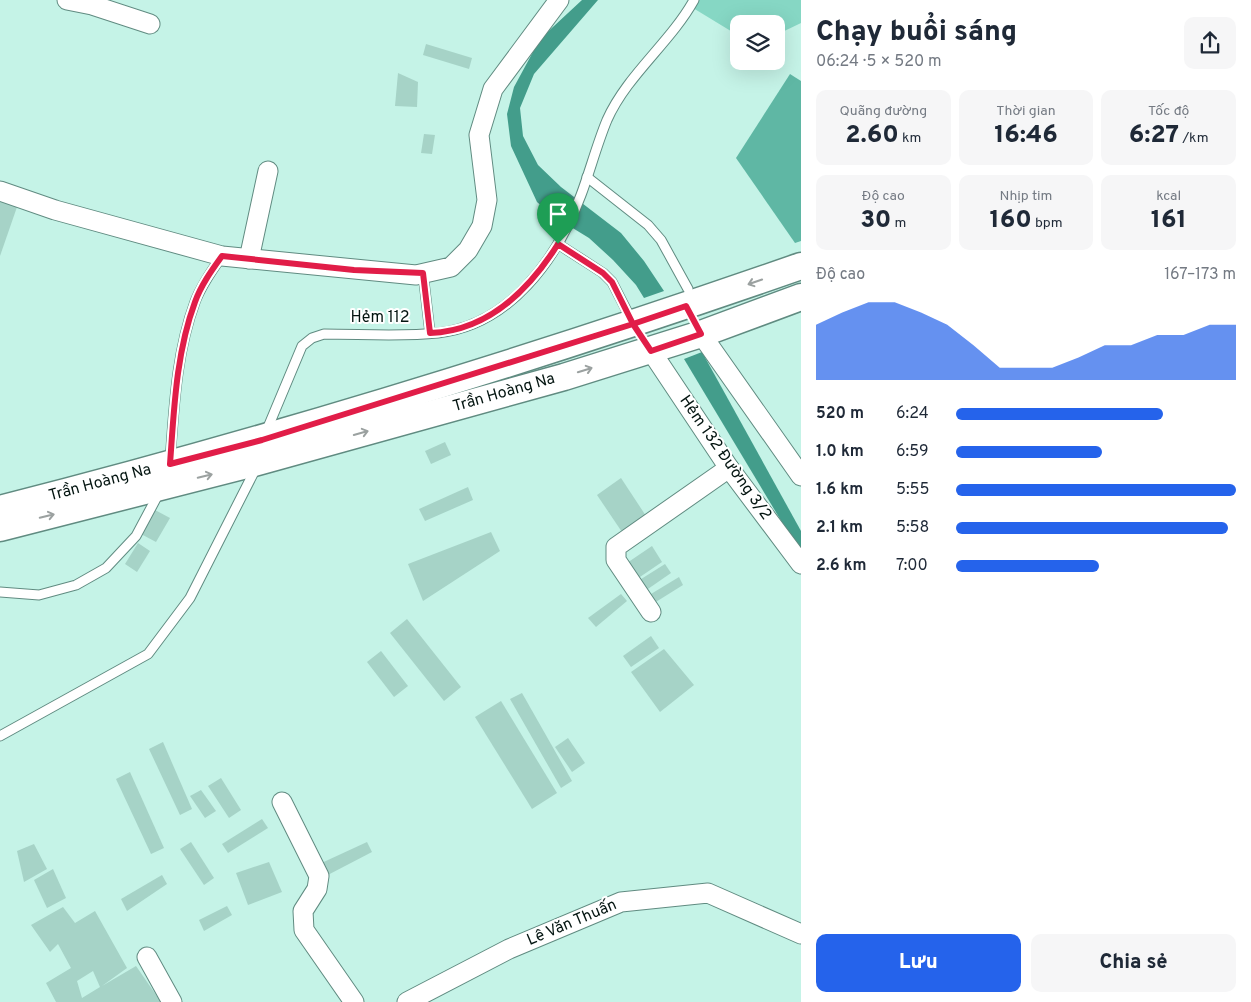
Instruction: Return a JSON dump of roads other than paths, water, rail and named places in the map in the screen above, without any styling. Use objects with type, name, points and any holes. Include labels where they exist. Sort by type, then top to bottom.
[{"type":"main road","name":"Trần Hoàng Na","points":[[260,451],[633,324],[687,298],[801,266]]},
{"type":"main road","name":"Trần Hoàng Na","points":[[0,528],[166,476],[651,351],[801,297]]},
{"type":"main road","points":[[687,298],[701,334]]},
{"type":"main road","points":[[633,324],[651,351]]},
{"type":"main road","name":"Trần Hoàng Na","points":[[0,509],[166,476]]},
{"type":"street","points":[[67,0],[92,5],[150,24]]},
{"type":"street","points":[[0,192],[55,210],[222,256],[354,270],[423,273],[451,267],[468,250],[482,226],[487,200],[479,134],[484,111],[493,89],[558,0]]},
{"type":"street","points":[[249,259],[268,171]]},
{"type":"street","points":[[701,334],[801,476]]},
{"type":"street","name":"Hẻm 132 Đường 3/2","points":[[651,351],[729,468],[801,564]]},
{"type":"street","points":[[651,612],[616,560],[616,547],[729,468]]},
{"type":"street","points":[[282,802],[319,876],[317,889],[303,911],[304,930],[354,1002]]},
{"type":"street","name":"Lê Văn Thuấn","points":[[407,1002],[509,949],[621,902],[708,893],[801,934]]},
{"type":"street","points":[[146,957],[172,1002]]},
{"type":"lane","name":"Hẻm 112","points":[[0,736],[148,654],[190,598],[260,451],[302,346],[312,338],[324,334],[430,333],[470,327],[494,314],[530,282],[543,268],[563,234],[580,197],[607,120],[618,99],[694,0]]},
{"type":"lane","points":[[587,177],[648,225],[660,240],[687,298]]},
{"type":"lane","points":[[558,244],[608,277],[633,324]]},
{"type":"lane","points":[[0,592],[39,595],[76,585],[106,568],[136,536],[166,476],[180,364],[186,332],[195,301],[222,256]]},
{"type":"lane","points":[[423,273],[430,333]]}]
